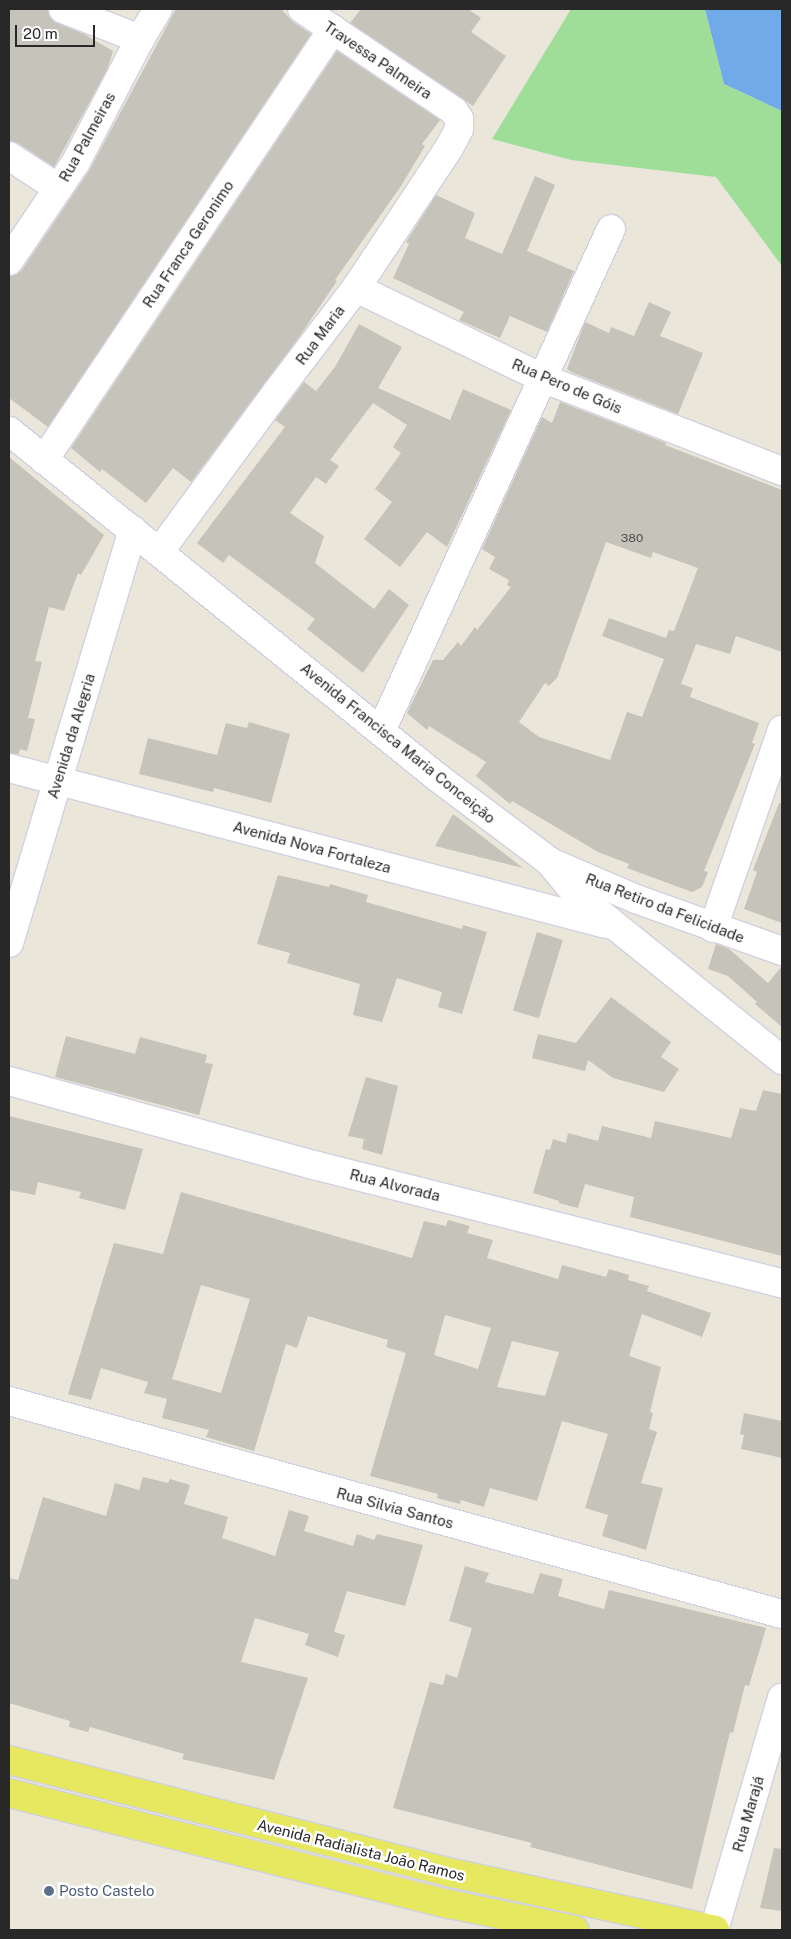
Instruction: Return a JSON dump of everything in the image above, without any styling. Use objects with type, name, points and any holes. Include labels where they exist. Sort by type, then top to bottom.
[{"type":"main road","name":"Avenida Radialista João Ramos","points":[[9,1760],[457,1874],[715,1930]]},
{"type":"main road","name":"Avenida Radialista João Ramos","points":[[9,1793],[440,1902],[574,1930]]},
{"type":"street","points":[[63,9],[140,39]]},
{"type":"street","name":"Rua Palmeiras","points":[[9,261],[76,162],[140,39],[158,9]]},
{"type":"street","name":"Travessa Palmeira","points":[[302,9],[454,111]]},
{"type":"street","name":"Rua Franca Geronimo","points":[[44,460],[333,29]]},
{"type":"street","name":"Rua Maria","points":[[160,551],[356,288],[455,137],[459,119],[454,111]]},
{"type":"street","points":[[9,156],[58,188]]},
{"type":"street","points":[[381,730],[611,229]]},
{"type":"street","name":"Rua Pero de Góis","points":[[356,288],[542,378],[782,471]]},
{"type":"street","name":"Avenida Francisca Maria Conceição","points":[[9,431],[160,551],[437,777],[549,862],[578,896],[782,1060]]},
{"type":"street","name":"Avenida da Alegria","points":[[9,943],[133,530]]},
{"type":"street","points":[[713,928],[782,730]]},
{"type":"street","name":"Avenida Nova Fortaleza","points":[[9,768],[614,926]]},
{"type":"street","name":"Rua Retiro da Felicidade","points":[[549,862],[636,900],[782,951]]},
{"type":"street","name":"Rua Alvorada","points":[[9,1081],[314,1165],[782,1283]]},
{"type":"street","name":"Rua Silvia Santos","points":[[9,1401],[782,1614]]},
{"type":"street","name":"Rua Marajá","points":[[715,1930],[782,1698]]},
{"type":"green space","points":[[571,9],[705,9],[724,84],[782,111],[782,266],[716,177],[571,160],[492,139]]},
{"type":"water","points":[[705,9],[782,9],[782,111],[724,84]]},
{"type":"building","points":[[9,9],[48,9],[51,18],[57,23],[84,34],[113,51],[107,70],[54,167],[18,143],[9,141]]},
{"type":"building","points":[[176,9],[281,9],[293,22],[311,34],[48,427],[9,398],[9,276],[16,275],[22,270],[89,171]]},
{"type":"building","points":[[361,9],[468,9],[481,18],[471,32],[506,56],[473,106],[350,23]]},
{"type":"building","points":[[337,51],[440,120],[422,144],[425,146],[401,186],[335,280],[337,281],[297,340],[191,482],[173,468],[146,503],[102,469],[100,472],[71,448]]},
{"type":"building","points":[[535,176],[555,185],[527,251],[574,271],[547,332],[510,316],[500,338],[459,320],[464,312],[393,278],[409,244],[406,242],[436,195],[475,213],[465,238],[502,254]]},
{"type":"building","points":[[649,302],[671,312],[660,336],[703,353],[678,414],[567,369],[585,322],[609,333],[611,327],[634,336]]},
{"type":"building","points":[[359,324],[402,347],[378,388],[450,420],[463,389],[511,410],[447,547],[427,532],[400,567],[364,539],[392,502],[375,489],[401,453],[393,447],[407,425],[373,403],[330,460],[339,466],[326,484],[316,477],[290,513],[324,536],[315,563],[374,609],[389,589],[409,605],[363,673],[307,629],[315,619],[229,555],[223,563],[197,543],[285,427],[275,420],[304,382],[316,391],[335,367]]},
{"type":"building","points":[[560,402],[782,490],[782,652],[736,636],[730,654],[696,644],[681,684],[693,688],[690,697],[759,723],[752,743],[755,744],[704,871],[708,872],[702,887],[692,892],[627,868],[629,864],[598,852],[512,801],[510,804],[476,776],[486,762],[429,726],[427,730],[407,713],[433,660],[443,660],[458,642],[461,646],[475,627],[477,630],[511,587],[507,585],[509,580],[489,569],[495,557],[482,549],[542,417],[552,423]],"holes":[[[606,542],[651,558],[653,552],[698,568],[674,631],[669,630],[666,638],[609,618],[602,636],[664,659],[642,717],[627,712],[610,760],[539,737],[519,722],[545,683],[549,686],[557,678]]]},
{"type":"building","points":[[9,457],[104,535],[81,575],[78,573],[64,611],[49,607],[35,661],[42,662],[28,718],[35,719],[27,751],[20,749],[19,754],[9,753]]},
{"type":"building","points":[[249,722],[290,734],[271,803],[214,788],[213,792],[139,774],[148,738],[217,755],[226,723],[247,728]]},
{"type":"building","points":[[779,803],[782,803],[782,923],[744,909],[757,872],[753,870]]},
{"type":"building","points":[[453,814],[474,830],[523,868],[435,846]]},
{"type":"building","points":[[278,875],[329,887],[330,884],[368,895],[366,902],[462,929],[463,925],[487,932],[462,1014],[438,1007],[442,992],[397,978],[382,1022],[353,1015],[360,984],[287,963],[290,953],[257,944]]},
{"type":"building","points":[[537,932],[563,940],[539,1018],[513,1010]]},
{"type":"building","points":[[716,944],[729,949],[768,983],[782,966],[782,1027],[755,1004],[757,1002],[728,976],[708,969]]},
{"type":"building","points":[[611,997],[671,1042],[661,1057],[679,1069],[664,1092],[613,1078],[588,1060],[585,1071],[532,1058],[538,1034],[576,1043]]},
{"type":"building","points":[[66,1036],[135,1054],[140,1037],[207,1055],[205,1063],[213,1064],[199,1115],[55,1077]]},
{"type":"building","points":[[366,1077],[398,1086],[382,1155],[362,1149],[364,1139],[348,1136]]},
{"type":"building","points":[[763,1090],[782,1094],[782,1256],[630,1217],[634,1197],[585,1184],[578,1208],[533,1193],[546,1149],[550,1150],[553,1139],[566,1143],[568,1133],[598,1141],[602,1126],[651,1138],[655,1121],[731,1138],[740,1108],[756,1111]]},
{"type":"building","points":[[9,1116],[143,1149],[125,1210],[79,1198],[81,1192],[38,1182],[35,1195],[9,1190]]},
{"type":"building","points":[[181,1192],[412,1258],[424,1221],[446,1226],[448,1220],[470,1226],[467,1233],[493,1240],[487,1258],[558,1279],[562,1265],[606,1277],[609,1269],[629,1275],[628,1280],[649,1286],[647,1291],[711,1313],[702,1337],[642,1314],[629,1356],[661,1367],[650,1412],[653,1413],[649,1429],[657,1432],[641,1483],[663,1488],[646,1550],[602,1536],[608,1515],[585,1508],[608,1434],[562,1421],[537,1501],[490,1488],[484,1507],[461,1500],[460,1504],[437,1498],[438,1494],[370,1476],[406,1353],[386,1347],[388,1340],[308,1316],[297,1348],[286,1344],[254,1451],[206,1437],[209,1430],[162,1418],[167,1399],[144,1393],[148,1382],[101,1368],[91,1400],[68,1394],[114,1243],[163,1254]],"holes":[[[201,1285],[250,1299],[221,1393],[172,1379]],[[445,1315],[491,1328],[478,1369],[434,1355]],[[512,1341],[559,1352],[545,1396],[497,1387]]]},
{"type":"building","points":[[744,1413],[782,1421],[782,1458],[741,1449],[744,1435],[740,1434]]},
{"type":"building","points":[[143,1477],[168,1483],[170,1479],[190,1485],[184,1504],[228,1517],[222,1538],[275,1556],[289,1510],[309,1516],[304,1531],[353,1546],[357,1534],[374,1540],[377,1534],[423,1545],[405,1606],[347,1591],[334,1632],[345,1635],[338,1657],[305,1645],[309,1634],[255,1618],[241,1662],[308,1678],[274,1780],[182,1759],[184,1754],[90,1727],[88,1732],[69,1727],[70,1721],[9,1703],[9,1578],[18,1580],[43,1497],[106,1516],[115,1483],[139,1490]]},
{"type":"building","points":[[465,1566],[489,1573],[485,1582],[533,1594],[540,1573],[563,1579],[558,1596],[604,1609],[609,1590],[766,1628],[749,1686],[745,1685],[733,1733],[730,1732],[692,1889],[530,1847],[532,1843],[393,1808],[430,1682],[443,1685],[446,1674],[457,1678],[472,1628],[449,1621]]},
{"type":"building","points":[[774,1848],[782,1849],[782,1911],[760,1908]]},
{"type":"place","name":"Posto Castelo","points":[[49,1891]]}]
